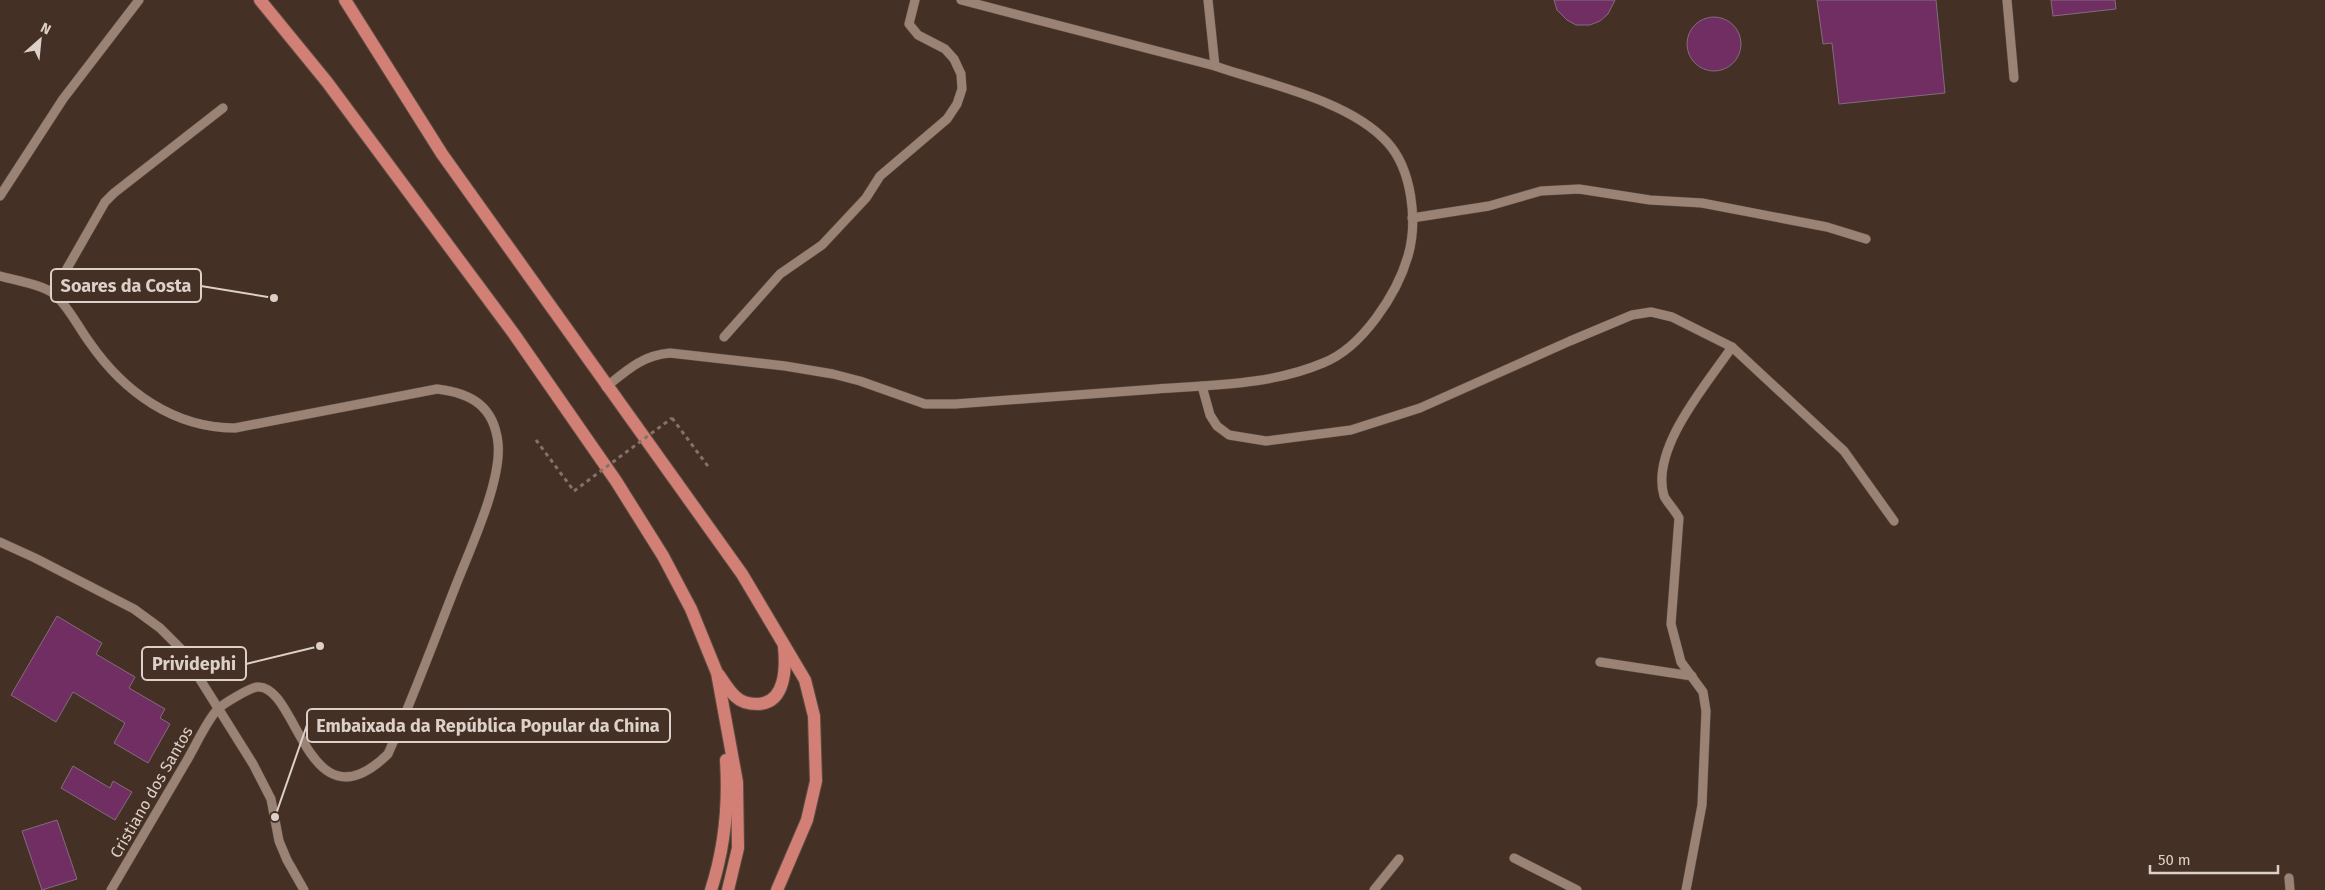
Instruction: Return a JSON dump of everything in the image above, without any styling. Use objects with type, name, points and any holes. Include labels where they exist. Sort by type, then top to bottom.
[{"type":"main road","points":[[260,0],[327,82],[509,326],[616,481],[663,556],[691,609],[717,674],[738,782],[738,848],[728,890]]},
{"type":"main road","points":[[345,0],[442,154],[606,387],[742,574],[804,680],[814,716],[816,781],[806,820],[777,890]]},
{"type":"main road","points":[[717,674],[736,698],[748,704],[761,704],[772,699],[782,684],[786,663],[784,645]]},
{"type":"main road","points":[[711,890],[722,858],[727,819],[728,785],[723,703]]},
{"type":"street","points":[[0,196],[63,99],[140,0]]},
{"type":"street","points":[[724,337],[780,274],[822,245],[866,198],[880,176],[947,119],[957,104],[962,89],[961,74],[954,59],[945,49],[918,35],[909,24],[915,0]]},
{"type":"street","points":[[606,387],[640,360],[654,354],[670,353],[785,366],[833,374],[860,380],[925,404],[955,404],[1202,386],[1259,381],[1326,363],[1347,348],[1368,328],[1399,280],[1409,254],[1412,218],[1404,166],[1387,142],[1366,124],[1333,105],[1215,66],[962,0]]},
{"type":"street","points":[[1208,0],[1215,66]]},
{"type":"street","points":[[2007,0],[2014,78]]},
{"type":"street","points":[[53,292],[105,202],[223,108]]},
{"type":"street","points":[[1412,218],[1489,206],[1541,191],[1579,188],[1650,200],[1702,203],[1738,212],[1826,227],[1866,239]]},
{"type":"street","points":[[0,276],[53,292],[68,310],[106,366],[125,384],[157,406],[194,424],[215,428],[235,428],[437,389],[464,394],[477,401],[489,414],[498,444],[498,461],[481,522],[388,754],[366,772],[350,777],[337,775],[321,766],[315,760],[272,691],[258,687],[218,709]]},
{"type":"street","points":[[1202,386],[1210,414],[1216,426],[1229,435],[1266,441],[1351,430],[1393,418],[1632,316],[1651,312],[1672,317],[1732,347],[1844,451],[1894,521]]},
{"type":"street","points":[[1686,890],[1702,805],[1706,711],[1703,692],[1680,662],[1671,624],[1679,518],[1674,506],[1665,499],[1661,483],[1663,462],[1672,437],[1732,347]]},
{"type":"street","points":[[0,542],[35,558],[147,618],[181,649],[192,663],[218,709],[253,764],[271,799],[279,841],[286,860],[304,890]]},
{"type":"street","points":[[1600,662],[1692,676]]},
{"type":"street","name":"Cristiano dos Santos","points":[[111,890],[218,709]]},
{"type":"street","points":[[1514,858],[1577,890]]},
{"type":"street","points":[[1374,890],[1400,859]]},
{"type":"street","points":[[2289,878],[2290,890]]},
{"type":"path","points":[[536,440],[574,491],[672,418],[710,469]]},
{"type":"building","points":[[1554,0],[1615,0],[1608,14],[1600,21],[1590,25],[1576,25],[1567,20],[1557,10]]},
{"type":"building","points":[[1817,0],[1936,0],[1945,93],[1839,104],[1832,43],[1823,44]]},
{"type":"building","points":[[2051,0],[2115,0],[2116,9],[2053,16]]},
{"type":"building","points":[[1709,17],[1719,17],[1729,21],[1737,29],[1741,44],[1737,59],[1729,67],[1719,71],[1709,71],[1699,67],[1691,59],[1687,49],[1687,39],[1691,29],[1699,21]]},
{"type":"building","points":[[57,616],[102,643],[96,654],[135,677],[129,688],[165,709],[160,718],[170,724],[148,763],[114,743],[125,723],[73,692],[56,722],[11,695]]},
{"type":"building","points":[[73,766],[110,788],[113,781],[132,792],[115,820],[61,788]]},
{"type":"building","points":[[57,820],[77,879],[42,890],[22,831]]},
{"type":"place","name":"Soares da Costa","points":[[274,298]]},
{"type":"place","name":"Prividephi","points":[[320,646]]},
{"type":"place","name":"Embaixada da República Popular da China","points":[[275,817]]}]
